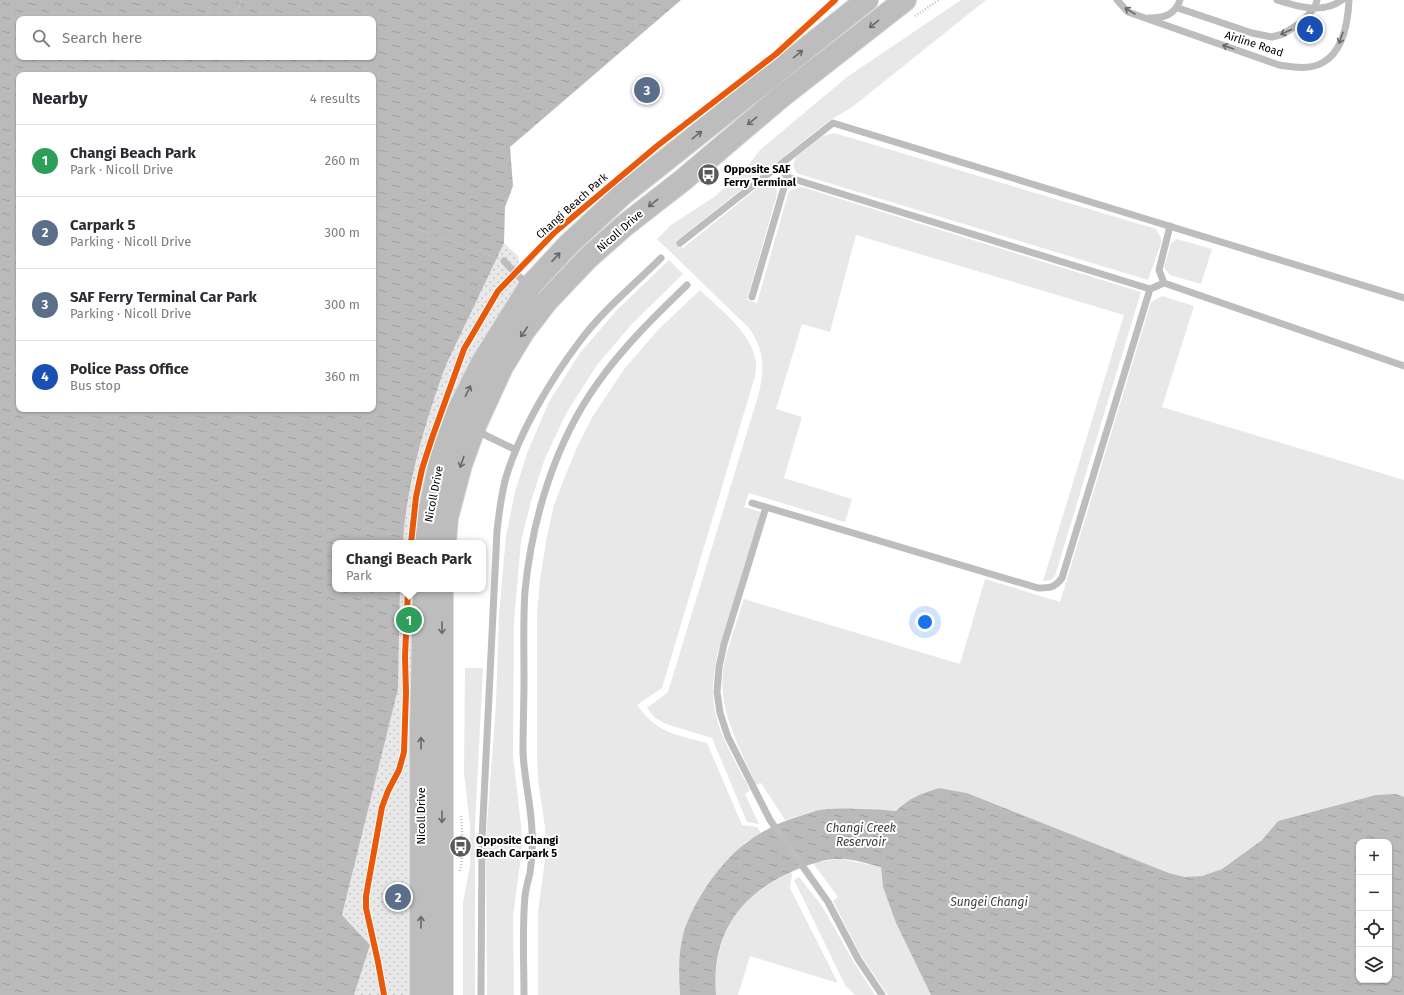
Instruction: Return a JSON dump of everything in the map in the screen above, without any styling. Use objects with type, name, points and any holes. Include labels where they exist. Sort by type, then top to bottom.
[{"type":"main road","name":"Nicoll Drive","points":[[425,540],[429,512],[441,458],[502,367],[524,331],[538,293],[569,244],[623,194],[866,0]]},
{"type":"main road","name":"Nicoll Drive","points":[[538,293],[588,258],[624,226],[683,180],[782,96],[905,0]]},
{"type":"main road","name":"Nicoll Drive","points":[[445,540],[447,518],[461,465],[465,422]]},
{"type":"main road","name":"Nicoll Drive","points":[[421,995],[431,961],[431,780],[424,592]]},
{"type":"main road","name":"Nicoll Drive","points":[[431,780],[442,592]]},
{"type":"main road","name":"Nicoll Drive","points":[[431,961],[442,995]]},
{"type":"lane","name":"Airline Road","points":[[1118,0],[1128,12],[1279,65],[1298,68],[1309,67],[1322,63],[1332,55],[1339,46],[1349,9],[1349,0]]},
{"type":"lane","points":[[1145,18],[1168,16],[1178,8],[1180,0]]},
{"type":"lane","points":[[1277,0],[1305,8],[1316,4],[1330,6],[1342,0]]},
{"type":"lane","points":[[1178,8],[1252,33],[1272,37],[1283,34],[1302,22],[1316,4]]},
{"type":"lane","points":[[680,243],[833,123],[1404,298]]},
{"type":"lane","points":[[779,166],[787,177],[1150,289],[1164,283],[1404,366]]},
{"type":"lane","points":[[752,297],[787,177]]},
{"type":"lane","points":[[1164,283],[1159,270],[1170,226]]},
{"type":"lane","points":[[481,995],[482,839],[497,531],[506,478],[516,450],[550,384],[581,340],[612,305],[661,258]]},
{"type":"lane","points":[[504,261],[538,293]]},
{"type":"lane","points":[[524,995],[525,893],[532,855],[532,832],[523,752],[524,624],[525,591],[535,531],[541,505],[560,450],[596,385],[625,348],[687,285]]},
{"type":"lane","points":[[752,503],[1038,588],[1056,586],[1062,578],[1150,289]]},
{"type":"lane","points":[[465,422],[485,435],[516,450]]},
{"type":"lane","points":[[766,507],[724,644],[719,667],[717,692],[720,713],[728,737],[770,820],[807,870],[828,902],[858,959],[882,995]]},
{"type":"path","points":[[207,16],[212,0]]},
{"type":"path","points":[[236,16],[241,0]]},
{"type":"path","points":[[170,72],[181,60]]},
{"type":"path","points":[[204,72],[208,60]]},
{"type":"path","points":[[376,213],[504,261]]},
{"type":"shaded area","points":[[961,0],[986,0],[851,108],[830,120],[676,241],[683,248],[761,185],[766,183],[774,186],[777,194],[747,300],[757,303],[788,194],[791,190],[802,187],[1141,292],[1055,576],[1052,580],[1043,581],[1124,315],[856,235],[830,332],[802,324],[776,409],[802,417],[784,478],[852,499],[845,522],[749,493],[744,507],[761,512],[717,655],[713,690],[714,708],[721,732],[750,790],[745,794],[759,824],[747,822],[712,738],[666,724],[655,718],[647,708],[668,692],[758,396],[762,377],[761,353],[749,328],[657,239],[671,225],[714,197],[743,172],[760,150],[847,77]]},
{"type":"shaded area","points":[[834,133],[1156,229],[1161,238],[1161,243],[1148,280],[796,172],[793,165],[796,157],[823,136]]},
{"type":"shaded area","points":[[1177,239],[1212,249],[1201,284],[1170,275],[1164,268],[1171,243]]},
{"type":"shaded area","points":[[504,243],[518,256],[522,291],[469,376],[430,457],[422,540],[403,540],[408,498],[418,452],[446,365]]},
{"type":"shaded area","points":[[669,260],[683,274],[631,325],[597,365],[567,412],[545,458],[531,501],[521,542],[514,621],[513,755],[522,849],[513,916],[514,995],[487,995],[486,838],[496,704],[499,615],[506,536],[515,492],[527,453],[549,402],[580,353],[617,310]]},
{"type":"shaded area","points":[[700,290],[726,314],[749,342],[754,352],[756,373],[662,688],[637,705],[652,722],[668,732],[707,743],[742,825],[757,827],[761,833],[746,842],[704,890],[691,915],[682,939],[679,966],[680,995],[538,995],[538,912],[546,852],[545,827],[538,780],[537,755],[537,615],[540,579],[554,505],[578,445],[593,416],[625,368],[658,330]]},
{"type":"shaded area","points":[[1162,296],[1194,306],[1162,407],[1404,480],[1404,797],[1396,794],[1278,821],[1262,840],[1222,869],[1202,876],[1185,877],[1169,873],[967,793],[940,788],[916,796],[903,804],[896,811],[857,808],[820,810],[785,820],[761,783],[756,785],[736,740],[725,709],[722,676],[729,645],[744,599],[960,664],[985,579],[1060,602],[1151,302]]},
{"type":"shaded area","points":[[400,592],[421,592],[415,995],[354,995],[370,945],[342,915],[398,689]]},
{"type":"shaded area","points":[[465,668],[483,668],[475,826],[475,995],[463,995],[463,902],[470,866],[470,825],[464,773]]},
{"type":"shaded area","points":[[840,859],[881,867],[883,887],[896,923],[931,995],[888,995],[860,954],[833,901],[838,897],[813,863]]},
{"type":"shaded area","points":[[791,872],[790,888],[838,983],[750,956],[738,995],[716,995],[716,967],[719,953],[728,927],[735,915],[754,894]]},
{"type":"shaded area","points":[[799,877],[822,906],[853,961],[875,995],[855,995],[845,985],[794,880]]},
{"type":"water","points":[[0,0],[681,0],[510,147],[513,186],[505,207],[504,243],[446,365],[418,452],[408,498],[403,540],[332,540],[332,592],[400,592],[398,689],[342,915],[370,945],[354,995],[0,995]]},
{"type":"water","name":"Sungei Changi","points":[[939,788],[967,793],[1169,873],[1185,877],[1202,876],[1222,869],[1262,840],[1278,821],[1376,795],[1396,794],[1404,797],[1404,995],[931,995],[896,923],[883,887],[881,867],[854,860],[833,859],[798,869],[778,878],[760,890],[734,917],[725,934],[719,952],[716,973],[716,995],[680,995],[680,954],[683,935],[696,904],[705,888],[727,861],[752,838],[783,822],[820,810],[849,808],[896,811],[911,799]]},
{"type":"cycle path","name":"Changi Beach Park","points":[[411,540],[416,497],[422,469],[432,438],[464,349],[498,291],[555,232],[657,146],[776,54],[835,0]]},
{"type":"cycle path","points":[[384,995],[366,908],[366,896],[382,807],[388,791],[399,770],[404,752],[406,692],[405,657],[408,592]]},
{"type":"place","name":"Police Pass Office","points":[[1310,29]]},
{"type":"place","name":"SAF Ferry Terminal Car Park","points":[[647,90]]},
{"type":"place","name":"Opposite SAF Ferry Terminal","points":[[708,175]]},
{"type":"place","name":"Changi Beach Park","points":[[409,620]]},
{"type":"place","name":"Opposite Changi Beach Carpark 5","points":[[461,846]]},
{"type":"place","name":"Carpark 5","points":[[398,897]]},
{"type":"water label","name":"Changi Creek Reservoir","points":[[861,835]]}]
